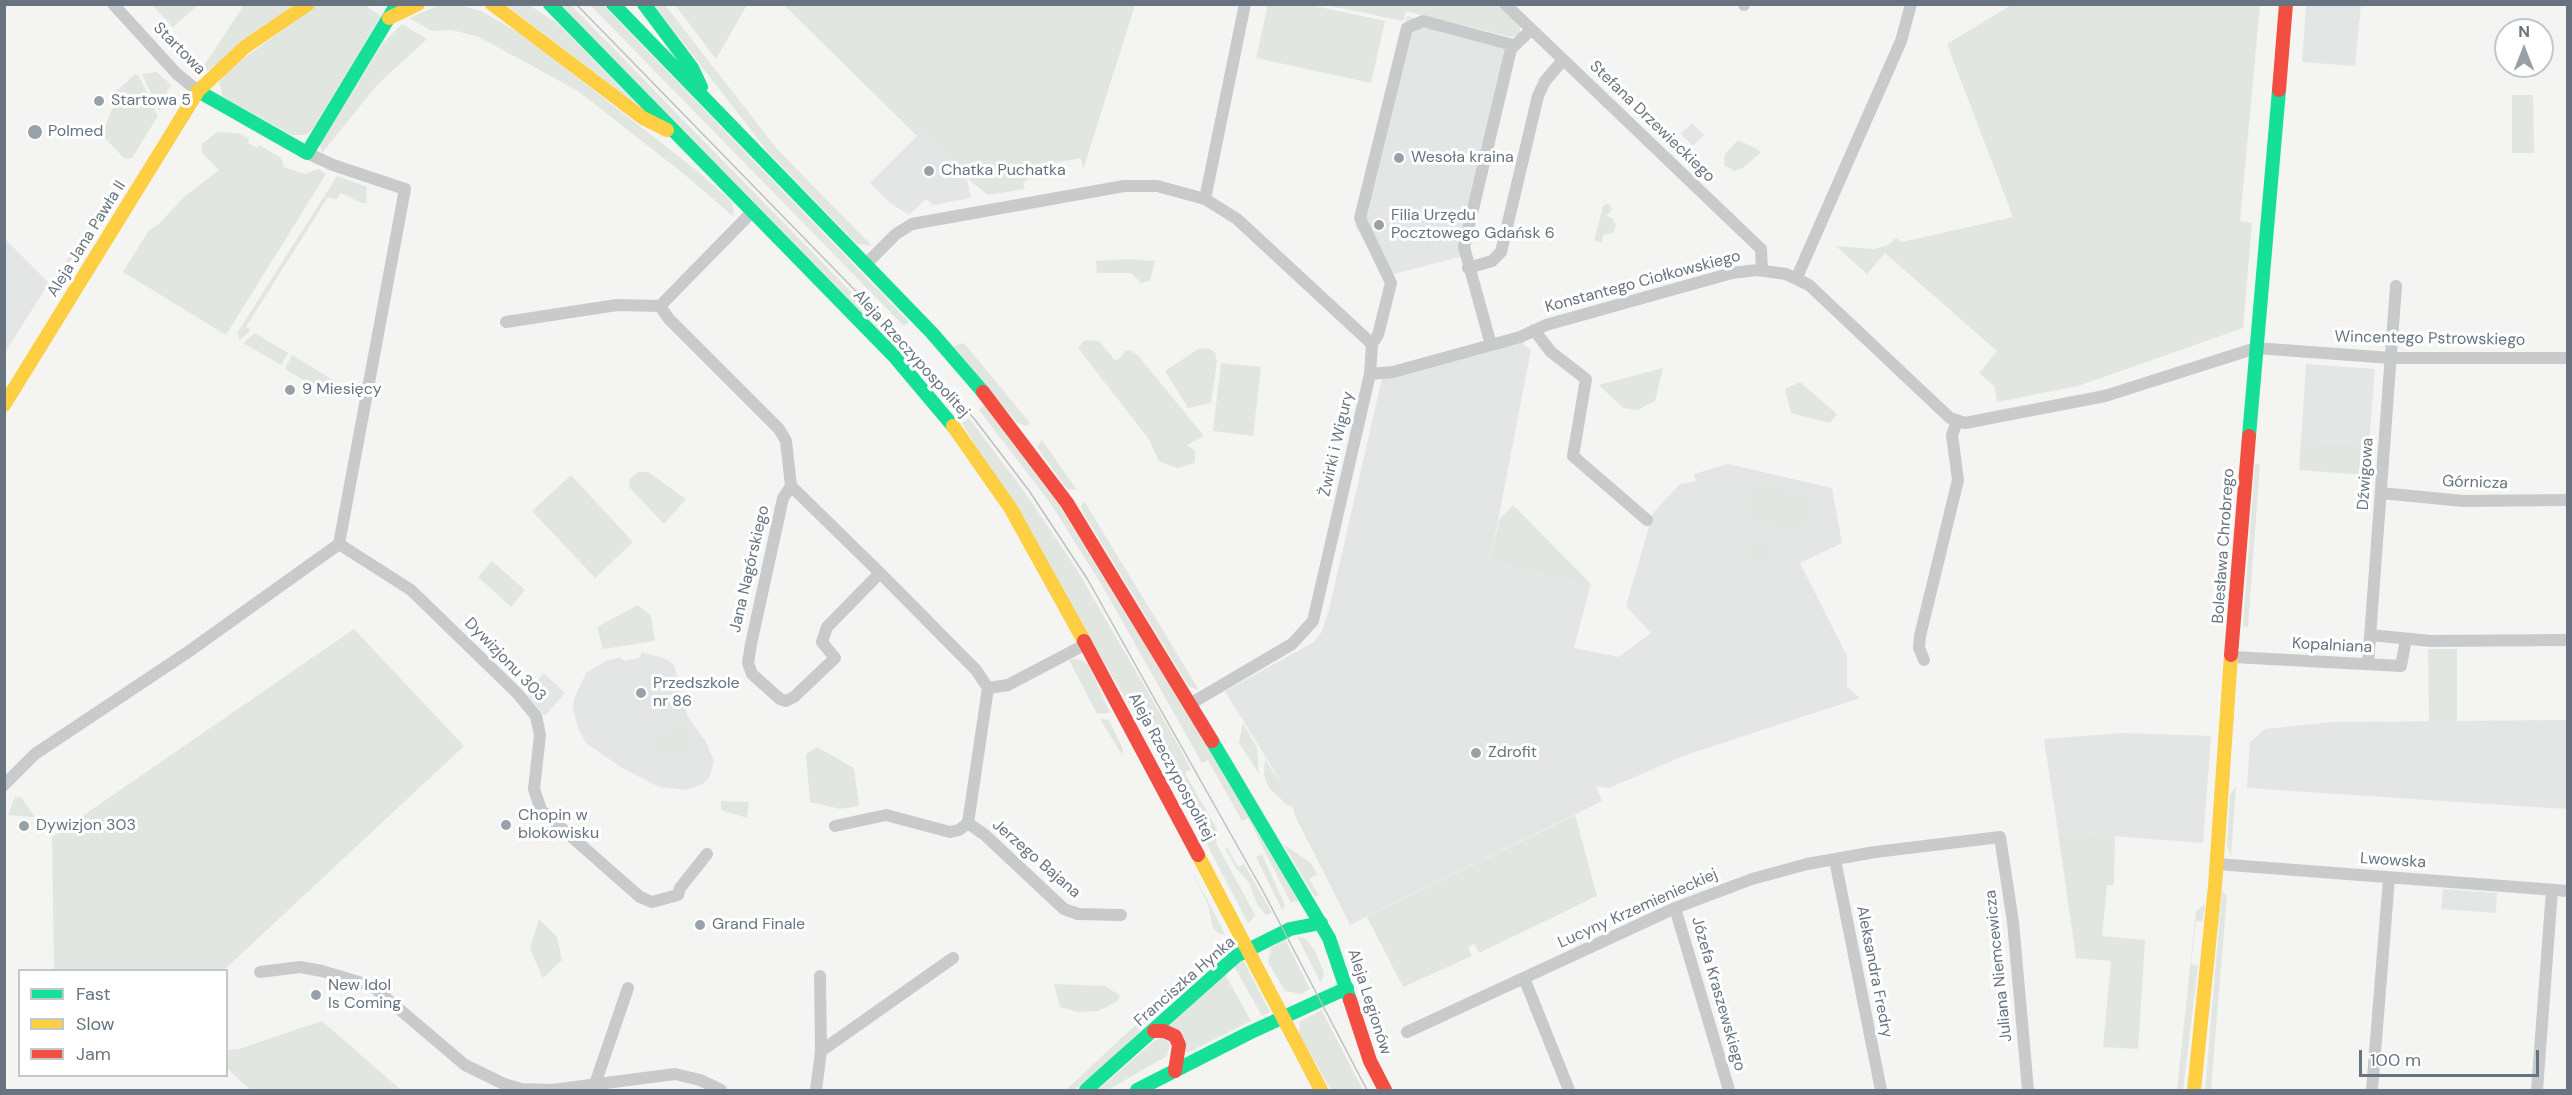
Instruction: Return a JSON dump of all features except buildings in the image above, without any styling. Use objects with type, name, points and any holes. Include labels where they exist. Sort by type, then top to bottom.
[{"type":"main road","name":"Aleja Jana Pawła II","points":[[4,405],[198,91],[245,47],[308,4]]},
{"type":"main road","points":[[198,91],[307,153],[397,4]]},
{"type":"main road","points":[[389,18],[418,4]]},
{"type":"main road","name":"Aleja Rzeczypospolitej","points":[[550,4],[894,356],[958,431],[1011,509],[1086,644],[1247,948]]},
{"type":"main road","name":"Aleja Rzeczypospolitej","points":[[613,4],[932,333],[1023,442],[1067,503],[1321,923]]},
{"type":"main road","points":[[645,4],[692,68],[710,104]]},
{"type":"main road","name":"Bolesława Chrobrego","points":[[2194,1090],[2217,864],[2225,722],[2233,657],[2256,348],[2286,4]]},
{"type":"main road","points":[[491,5],[643,118],[680,136]]},
{"type":"main road","name":"Franciszka Hynka","points":[[1086,1090],[1154,1031],[1226,963],[1247,948],[1294,928],[1321,923]]},
{"type":"main road","name":"Aleja Legionów","points":[[1321,923],[1337,956],[1370,1061],[1385,1090]]},
{"type":"main road","points":[[1247,948],[1321,1090]]},
{"type":"main road","points":[[1137,1090],[1347,988]]},
{"type":"main road","points":[[1154,1031],[1164,1031],[1175,1036],[1179,1046],[1175,1071]]},
{"type":"street","name":"Startowa","points":[[113,4],[177,74],[198,91]]},
{"type":"street","points":[[1205,199],[1245,4]]},
{"type":"street","name":"Stefana Drzewieckiego","points":[[1505,4],[1761,249],[1762,270]]},
{"type":"street","points":[[1797,277],[1901,41],[1911,8]]},
{"type":"street","name":"Żwirki i Wigury","points":[[1190,704],[1292,644],[1309,627],[1316,616],[1370,374],[1372,344],[1378,335],[1391,283],[1388,272],[1367,237],[1360,218],[1407,28],[1413,23],[1423,21],[1513,45]]},
{"type":"street","points":[[1491,345],[1464,247],[1513,45],[1531,30]]},
{"type":"street","points":[[1468,268],[1492,261],[1501,252],[1538,96],[1545,81],[1563,60]]},
{"type":"street","points":[[4,785],[35,754],[188,652],[339,544],[405,189],[333,165],[307,153]]},
{"type":"street","points":[[866,264],[907,226],[1124,186],[1157,186],[1205,199],[1237,219],[1372,344]]},
{"type":"street","points":[[506,322],[617,305],[660,306],[753,211]]},
{"type":"street","name":"Konstantego Ciołkowskiego","points":[[1370,374],[1393,372],[1491,345],[1534,330],[1731,273],[1762,270],[1797,277],[1824,298],[1957,422]]},
{"type":"street","name":"Dźwigowa","points":[[2368,664],[2396,286]]},
{"type":"street","name":"Jana Nagórskiego","points":[[660,306],[669,319],[779,429],[786,444],[791,486],[781,508],[748,663],[752,674],[786,701],[794,697],[835,658],[822,642],[823,634],[839,614],[880,573]]},
{"type":"street","name":"Konstantego Ciołkowskiego","points":[[1534,330],[1551,352],[1586,379],[1573,456],[1647,520]]},
{"type":"street","points":[[1924,660],[1919,648],[1920,636],[1958,480],[1952,435],[1957,422],[1965,423],[2105,396],[2256,348]]},
{"type":"street","name":"Wincentego Pstrowskiego","points":[[2256,348],[2391,358],[2568,358]]},
{"type":"street","points":[[791,486],[976,670],[988,688],[1008,685],[1086,644]]},
{"type":"street","name":"Górnicza","points":[[2381,493],[2469,501],[2568,500]]},
{"type":"street","name":"Dywizjonu 303","points":[[339,544],[411,590],[517,693],[536,716],[540,735],[534,795],[541,810],[640,897],[652,902],[678,896],[680,888],[707,854]]},
{"type":"street","name":"Kopalniana","points":[[2370,635],[2406,639],[2568,640]]},
{"type":"street","name":"Kopalniana","points":[[2233,657],[2401,666],[2406,639]]},
{"type":"street","name":"Jerzego Bajana","points":[[835,826],[886,815],[950,832],[959,830],[968,823],[988,688]]},
{"type":"street","name":"Jerzego Bajana","points":[[968,823],[985,835],[1064,909],[1078,914],[1121,915]]},
{"type":"street","name":"Lucyny Krzemienieckiej","points":[[1407,1032],[1675,908],[1761,877],[1835,860],[2000,837]]},
{"type":"street","name":"Juliana Niemcewicza","points":[[2000,837],[2015,942],[2028,1090]]},
{"type":"street","name":"Aleksandra Fredry","points":[[1835,860],[1881,1090]]},
{"type":"street","name":"Lwowska","points":[[2217,864],[2568,891]]},
{"type":"street","points":[[2372,1090],[2389,878]]},
{"type":"street","points":[[2537,1090],[2552,890]]},
{"type":"street","name":"Józefa Kraszewskiego","points":[[1675,908],[1730,1090]]},
{"type":"street","points":[[821,1051],[953,958]]},
{"type":"street","points":[[260,972],[300,967],[372,986],[465,1065],[504,1084],[543,1090],[675,1074],[700,1080],[722,1090]]},
{"type":"street","points":[[816,1090],[821,1051],[820,976]]},
{"type":"street","points":[[1524,978],[1569,1090]]},
{"type":"street","points":[[595,1084],[628,988]]},
{"type":"shaded area","points":[[1268,4],[1310,5],[1385,21],[1371,83],[1256,58]]},
{"type":"shaded area","points":[[2013,4],[2260,5],[2240,221],[2252,223],[2243,328],[2078,386],[1997,402],[1995,387],[1979,373],[1997,351],[1885,253],[1867,274],[1836,246],[1874,249],[1888,245],[1896,238],[1902,242],[2013,217],[1947,44]]},
{"type":"shaded area","points":[[152,5],[198,5],[173,27]]},
{"type":"shaded area","points":[[244,5],[293,5],[209,70],[199,73]]},
{"type":"shaded area","points":[[317,5],[368,5],[367,7],[381,16],[313,129],[306,135],[291,135],[223,97],[219,82],[225,72]]},
{"type":"shaded area","points":[[439,5],[459,5],[481,11],[521,34],[695,169],[729,199],[734,217],[684,174],[578,91],[479,37],[452,30],[432,31],[409,18]]},
{"type":"shaded area","points":[[506,5],[529,5],[557,23],[640,107]]},
{"type":"shaded area","points":[[561,5],[571,5],[895,337],[890,341]]},
{"type":"shaded area","points":[[590,5],[603,5],[909,322],[904,326]]},
{"type":"shaded area","points":[[654,5],[665,5],[777,149],[872,246],[857,244],[768,152]]},
{"type":"shaded area","points":[[675,5],[747,5],[716,59]]},
{"type":"shaded area","points":[[784,5],[1135,5],[1083,170],[1081,158],[1037,166],[1039,177],[1026,180],[1023,184],[1025,189],[988,195],[970,181],[924,129],[917,136]]},
{"type":"shaded area","points":[[1326,5],[1499,5],[1520,24],[1520,34],[1511,37],[1406,11],[1403,21]]},
{"type":"shaded area","points":[[2306,5],[2361,5],[2355,66],[2302,62]]},
{"type":"shaded area","points":[[1407,16],[1512,43],[1464,256],[1386,276],[1355,226],[1360,218]]},
{"type":"shaded area","points":[[402,24],[427,39],[377,85],[322,153],[320,144],[383,43]]},
{"type":"shaded area","points":[[157,72],[171,85],[161,104],[160,112],[142,74]]},
{"type":"shaded area","points":[[135,74],[139,76],[158,116],[132,158],[125,159],[102,135],[113,107],[111,93]]},
{"type":"shaded area","points":[[2512,95],[2533,95],[2534,153],[2512,153]]},
{"type":"shaded area","points":[[1692,123],[1704,135],[1693,146],[1681,134]]},
{"type":"shaded area","name":"Chatka Puchatka","points":[[924,129],[966,176],[971,198],[933,205],[926,199],[909,215],[890,203],[870,183]]},
{"type":"shaded area","points":[[217,132],[238,133],[249,139],[248,143],[258,148],[259,145],[281,158],[284,167],[305,174],[318,169],[326,174],[226,335],[123,272],[149,230],[159,224],[184,197],[219,170],[202,153],[202,144]]},
{"type":"shaded area","points":[[1738,140],[1759,150],[1760,153],[1743,168],[1735,171],[1725,166],[1724,160],[1725,154]]},
{"type":"shaded area","points":[[337,176],[367,187],[366,203],[361,203],[341,193],[336,200],[328,197],[246,327],[251,330],[240,340],[237,333]]},
{"type":"shaded area","points":[[122,189],[92,235],[88,232],[109,197]]},
{"type":"shaded area","points":[[1610,204],[1612,210],[1606,216],[1612,218],[1616,225],[1613,233],[1603,235],[1602,243],[1594,241],[1603,206]]},
{"type":"shaded area","points":[[5,239],[49,283],[5,352]]},
{"type":"shaded area","points":[[80,242],[76,252],[53,291],[48,286]]},
{"type":"shaded area","points":[[1130,259],[1155,261],[1150,281],[1141,283],[1131,273],[1097,273],[1096,261]]},
{"type":"shaded area","points":[[255,333],[288,353],[281,365],[243,343]]},
{"type":"shaded area","points":[[1085,340],[1099,341],[1115,360],[1120,358],[1126,350],[1133,351],[1140,358],[1204,436],[1187,445],[1195,451],[1195,463],[1177,468],[1159,461],[1148,438],[1078,348]]},
{"type":"shaded area","points":[[1520,341],[1531,350],[1490,562],[1590,587],[1574,648],[1619,657],[1651,633],[1626,606],[1653,513],[1680,484],[1696,481],[1694,474],[1728,464],[1832,488],[1842,543],[1800,563],[1847,656],[1847,687],[1860,698],[1686,755],[1609,788],[1596,786],[1602,801],[1350,925],[1275,772],[1225,691],[1314,642],[1321,633],[1329,610],[1382,378]]},
{"type":"shaded area","points":[[964,343],[1030,423],[1027,426],[1017,423],[953,346]]},
{"type":"shaded area","points":[[1207,348],[1215,352],[1217,362],[1211,403],[1188,408],[1165,371],[1198,349]]},
{"type":"shaded area","points":[[292,355],[338,383],[310,384],[285,369]]},
{"type":"shaded area","points":[[1221,363],[1261,367],[1253,436],[1213,431]]},
{"type":"shaded area","points":[[2306,364],[2375,369],[2369,445],[2301,440]]},
{"type":"shaded area","points":[[1663,368],[1655,401],[1637,410],[1623,408],[1599,385]]},
{"type":"shaded area","points":[[1800,382],[1837,414],[1830,423],[1791,413],[1785,389]]},
{"type":"shaded area","points":[[984,405],[1061,508],[1300,899],[1291,903],[1248,818],[1242,821],[1208,760],[1202,763],[1103,587],[1051,504],[979,410]]},
{"type":"shaded area","points":[[969,418],[1024,491],[1076,568],[1171,732],[1191,769],[1185,773],[1217,829],[1216,843],[1255,915],[1248,923],[1168,770],[962,423]]},
{"type":"shaded area","points":[[1042,440],[1077,490],[1067,489],[1037,447]]},
{"type":"shaded area","points":[[2301,440],[2369,445],[2367,475],[2299,470]]},
{"type":"shaded area","points":[[2255,464],[2260,464],[2248,627],[2243,626]]},
{"type":"shaded area","points":[[638,472],[648,472],[686,499],[664,524],[630,488],[629,480]]},
{"type":"shaded area","points":[[571,475],[633,542],[595,578],[532,511]]},
{"type":"shaded area","points":[[1755,482],[1811,496],[1803,533],[1747,520]]},
{"type":"shaded area","points":[[1084,501],[1199,690],[1189,687],[1084,514],[1081,506]]},
{"type":"shaded area","points":[[1513,505],[1591,584],[1590,587],[1490,562],[1499,520]]},
{"type":"shaded area","points":[[1756,539],[1765,543],[1768,556],[1754,564],[1745,550],[1746,546]]},
{"type":"shaded area","points":[[492,561],[525,590],[511,607],[478,577]]},
{"type":"shaded area","points":[[638,605],[651,616],[655,641],[603,649],[597,627]]},
{"type":"shaded area","points":[[354,629],[464,746],[225,969],[54,969],[52,837]]},
{"type":"shaded area","points":[[2428,649],[2457,649],[2457,721],[2429,721]]},
{"type":"shaded area","points":[[642,652],[666,659],[674,665],[688,717],[705,740],[714,761],[710,776],[703,784],[687,790],[659,787],[622,768],[586,743],[578,728],[573,709],[574,699],[586,673],[604,662],[620,657],[625,661],[639,658]]},
{"type":"shaded area","points":[[1069,660],[1081,660],[1089,665],[1110,713],[1097,714]]},
{"type":"shaded area","points":[[544,673],[565,693],[545,716],[526,694]]},
{"type":"shaded area","points":[[1100,719],[1109,720],[1123,749],[1122,755]]},
{"type":"shaded area","points":[[2567,720],[2567,811],[2565,809],[2247,788],[2250,742],[2265,729],[2332,722]]},
{"type":"shaded area","points":[[1243,723],[1257,748],[1259,774],[1239,743]]},
{"type":"shaded area","points":[[686,726],[692,750],[657,758],[652,734]]},
{"type":"shaded area","points":[[2122,733],[2211,736],[2203,843],[2058,832],[2044,739]]},
{"type":"shaded area","points":[[817,747],[854,768],[859,806],[840,809],[810,802],[806,754]]},
{"type":"shaded area","points":[[1265,759],[1295,803],[1290,806],[1286,804],[1269,788],[1264,775]]},
{"type":"shaded area","points":[[2236,786],[2231,857],[2227,846],[2230,795]]},
{"type":"shaded area","points":[[15,797],[21,797],[35,817],[8,815]]},
{"type":"shaded area","points":[[721,801],[749,802],[747,818],[721,810]]},
{"type":"shaded area","points":[[1298,810],[1345,903],[1352,901],[1341,906],[1294,814]]},
{"type":"shaded area","points":[[1575,815],[1597,896],[1479,953],[1474,944],[1468,947],[1472,956],[1403,987],[1367,917]]},
{"type":"shaded area","points":[[2058,832],[2115,836],[2114,885],[2107,885],[2102,936],[2145,940],[2138,1049],[2103,1047],[2111,961],[2076,958]]},
{"type":"shaded area","points":[[1283,844],[1311,863],[1317,875],[1309,879],[1319,895],[1315,897]]},
{"type":"shaded area","points":[[1227,847],[1238,867],[1244,864],[1272,913],[1266,915],[1258,906],[1249,883],[1236,868],[1225,848]]},
{"type":"shaded area","points":[[1262,854],[1285,905],[1282,910],[1256,857]]},
{"type":"shaded area","points":[[1192,871],[1225,935],[1219,934],[1213,928],[1208,905]]},
{"type":"shaded area","points":[[2443,889],[2497,893],[2496,913],[2441,909]]},
{"type":"shaded area","points":[[2222,891],[2227,896],[2211,1090],[2205,1090]]},
{"type":"shaded area","points":[[2205,904],[2203,921],[2196,921],[2191,964],[2198,966],[2183,1090],[2177,1090],[2196,911]]},
{"type":"shaded area","points":[[539,919],[557,937],[562,960],[543,978],[530,949]]},
{"type":"shaded area","points":[[1297,936],[1306,939],[1315,951],[1324,973],[1321,983]]},
{"type":"shaded area","points":[[1285,939],[1310,989],[1301,994],[1285,991],[1268,962],[1271,948]]},
{"type":"shaded area","points":[[1243,960],[1270,1012],[1262,1016],[1234,966]]},
{"type":"shaded area","points":[[1225,974],[1251,1021],[1187,1053],[1169,1026]]},
{"type":"shaded area","points":[[1054,984],[1106,986],[1120,996],[1116,1002],[1098,1011],[1078,1012],[1060,1007]]},
{"type":"shaded area","points":[[1322,1010],[1363,1090],[1331,1090],[1300,1036],[1299,1022]]},
{"type":"shaded area","points":[[1152,1015],[1143,1028],[1104,1066],[1074,1090],[1066,1090],[1144,1017]]},
{"type":"shaded area","points":[[322,1021],[401,1090],[250,1090],[228,1069],[228,1050],[239,1049]]},
{"type":"shaded area","points":[[1162,1037],[1170,1044],[1167,1056],[1108,1090],[1098,1090],[1154,1041]]},
{"type":"tram line","points":[[576,4],[923,360],[976,421],[1030,492],[1088,580],[1264,893],[1367,1090]]},
{"type":"traffic: fast","points":[[198,91],[307,153],[397,4]]},
{"type":"traffic: fast","points":[[550,4],[894,356],[953,426]]},
{"type":"traffic: fast","points":[[613,4],[932,333],[983,392]]},
{"type":"traffic: fast","points":[[644,4],[692,68],[701,87]]},
{"type":"traffic: fast","points":[[2249,436],[2279,90]]},
{"type":"traffic: fast","points":[[1212,741],[1329,938],[1350,1000]]},
{"type":"traffic: fast","points":[[1086,1090],[1236,956],[1290,929],[1321,923]]},
{"type":"traffic: fast","points":[[1137,1090],[1249,1033],[1347,988]]},
{"type":"traffic: slow","points":[[4,405],[198,91],[245,47],[308,4]]},
{"type":"traffic: slow","points":[[389,18],[418,4]]},
{"type":"traffic: slow","points":[[492,4],[643,118],[667,130]]},
{"type":"traffic: slow","points":[[953,426],[1011,509],[1084,641]]},
{"type":"traffic: slow","points":[[2194,1090],[2215,886],[2231,655]]},
{"type":"traffic: slow","points":[[1198,855],[1321,1090]]},
{"type":"traffic: jam","points":[[2279,90],[2286,4]]},
{"type":"traffic: jam","points":[[983,392],[1067,503],[1212,741]]},
{"type":"traffic: jam","points":[[2231,655],[2249,436]]},
{"type":"traffic: jam","points":[[1084,641],[1198,855]]},
{"type":"traffic: jam","points":[[1350,1000],[1370,1061],[1385,1090]]},
{"type":"traffic: jam","points":[[1154,1031],[1164,1031],[1175,1036],[1179,1045],[1175,1071]]},
{"type":"place","name":"Startowa 5","points":[[99,101]]},
{"type":"place","name":"Polmed","points":[[35,132]]},
{"type":"place","name":"Wesoła kraina","points":[[1399,158]]},
{"type":"place","name":"Chatka Puchatka","points":[[929,171]]},
{"type":"place","name":"Filia Urzędu Pocztowego Gdańsk 6","points":[[1379,225]]},
{"type":"place","name":"9 Miesięcy","points":[[290,390]]},
{"type":"place","name":"Przedszkole nr 86","points":[[641,693]]},
{"type":"place","name":"Zdrofit","points":[[1476,753]]},
{"type":"place","name":"Chopin w blokowisku","points":[[506,825]]},
{"type":"place","name":"Dywizjon 303","points":[[24,826]]},
{"type":"place","name":"Grand Finale","points":[[700,925]]},
{"type":"place","name":"New Idol Is Coming","points":[[316,995]]}]
